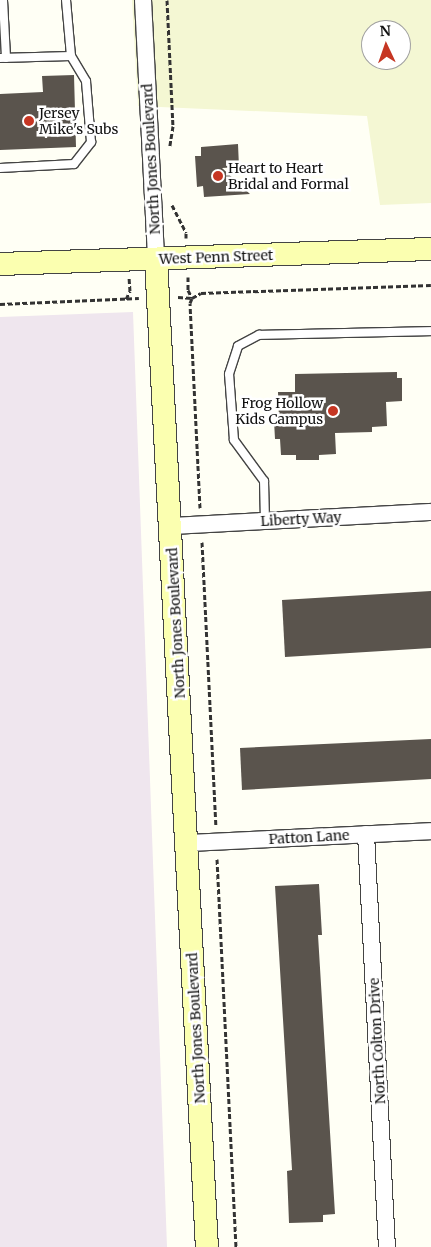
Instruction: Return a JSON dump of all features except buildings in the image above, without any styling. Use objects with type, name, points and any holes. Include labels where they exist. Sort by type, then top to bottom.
[{"type":"street","name":"North Jones Boulevard","points":[[143,0],[207,1247]]},
{"type":"street","name":"West Penn Street","points":[[0,264],[431,250]]},
{"type":"street","name":"Liberty Way","points":[[171,526],[431,512]]},
{"type":"street","name":"Patton Lane","points":[[187,844],[431,831]]},
{"type":"street","name":"North Colton Drive","points":[[366,834],[387,1247]]},
{"type":"lane","points":[[3,0],[3,58],[71,56]]},
{"type":"lane","points":[[0,168],[74,164],[91,142],[86,81],[71,56],[66,0]]},
{"type":"lane","points":[[265,521],[264,481],[234,440],[229,374],[238,346],[259,335],[431,331]]},
{"type":"path","points":[[167,0],[173,126],[168,155]]},
{"type":"path","points":[[171,202],[186,233]]},
{"type":"path","points":[[174,297],[192,298],[201,293],[431,285]]},
{"type":"path","points":[[0,304],[146,298]]},
{"type":"path","points":[[192,298],[190,308],[236,1247]]},
{"type":"shaded area","points":[[133,312],[167,1247],[0,1247],[0,317]]},
{"type":"green space","points":[[132,0],[431,0],[431,203],[380,205],[367,116],[138,106]]},
{"type":"place","name":"Jersey Mike's Subs","points":[[29,121]]},
{"type":"place","name":"Heart to Heart Bridal and Formal","points":[[218,176]]},
{"type":"place","name":"Frog Hollow Kids Campus","points":[[333,411]]}]
